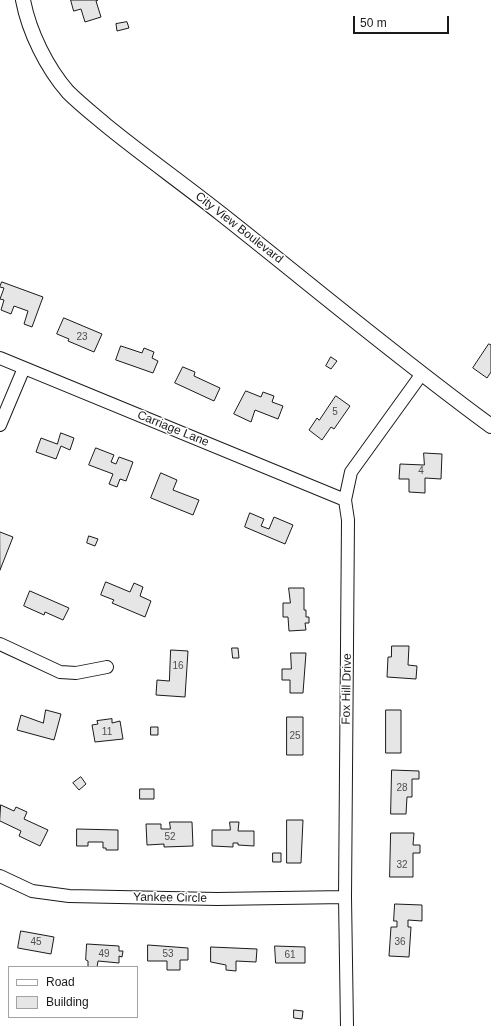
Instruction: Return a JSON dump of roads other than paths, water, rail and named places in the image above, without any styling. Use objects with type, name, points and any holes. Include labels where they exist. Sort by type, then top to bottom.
[{"type":"street","name":"City View Boulevard","points":[[23,0],[30,23],[50,67],[68,92],[120,136],[287,265],[421,375],[491,426]]},
{"type":"street","name":"Carriage Lane","points":[[0,358],[345,500]]},
{"type":"street","points":[[0,425],[24,368]]},
{"type":"street","name":"Fox Hill Drive","points":[[347,1026],[345,897],[348,520],[345,500],[351,472],[421,375]]},
{"type":"street","points":[[0,644],[60,672],[76,674],[107,667]]},
{"type":"street","name":"Yankee Circle","points":[[0,876],[32,891],[69,896],[217,899],[345,897]]}]
